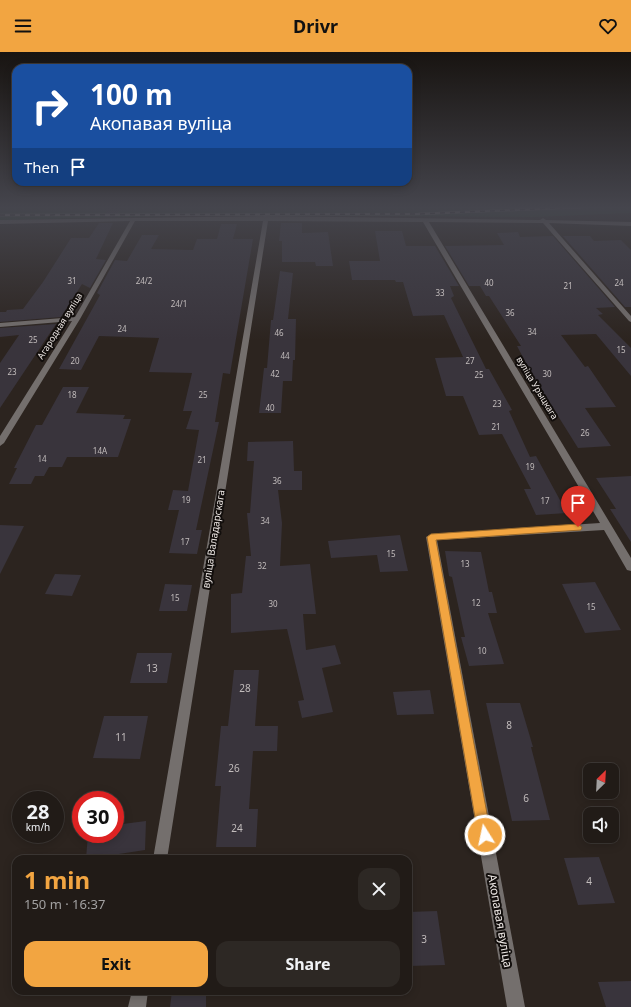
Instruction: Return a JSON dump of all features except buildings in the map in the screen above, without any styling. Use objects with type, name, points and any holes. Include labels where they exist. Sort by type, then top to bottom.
[{"type":"street","name":"Агародная вуліца","points":[[0,443],[77,320],[116,252]]},
{"type":"street","name":"вуліца Валадарскага","points":[[161,855],[260,252]]},
{"type":"street","name":"вуліца Урыцкага","points":[[444,252],[631,567]]},
{"type":"street","points":[[571,252],[631,320]]},
{"type":"street","points":[[0,325],[77,320]]},
{"type":"street","name":"Акопавая вуліца","points":[[516,1007],[431,537],[607,526]]},
{"type":"street","points":[[137,1007],[139,995]]},
{"type":"route","points":[[485,835],[431,537],[578,527]]}]
